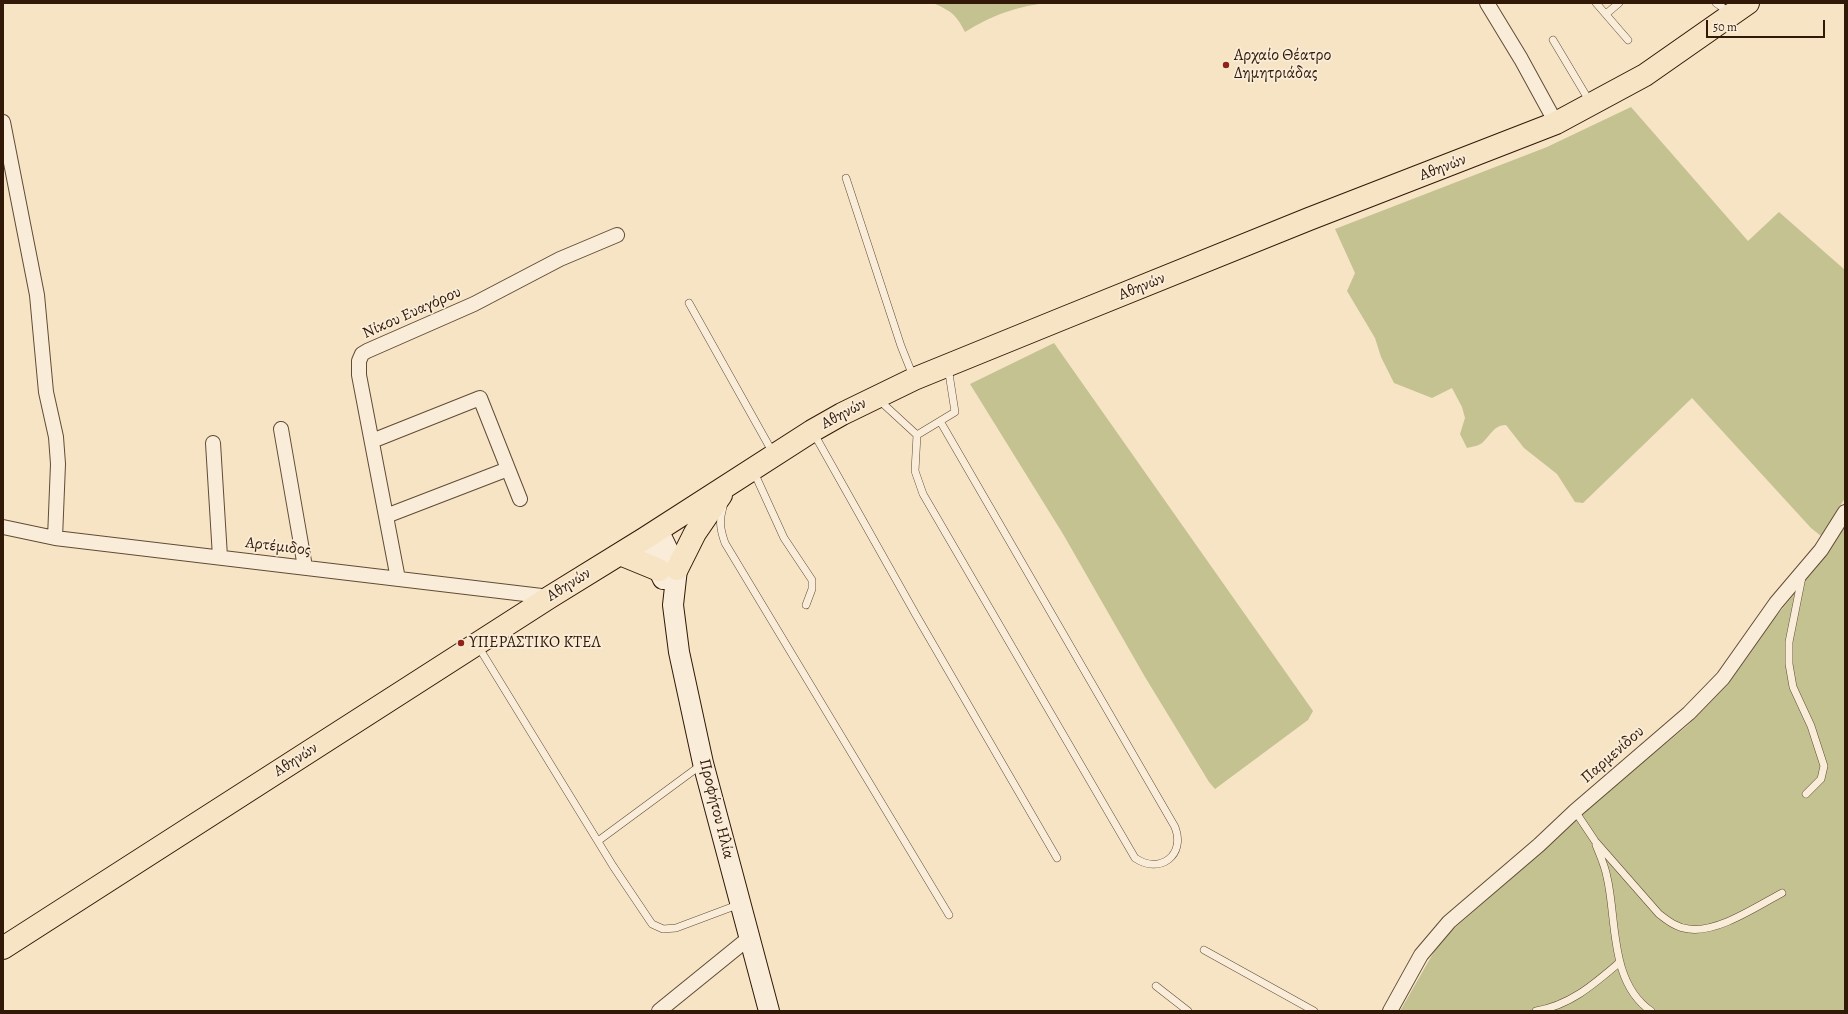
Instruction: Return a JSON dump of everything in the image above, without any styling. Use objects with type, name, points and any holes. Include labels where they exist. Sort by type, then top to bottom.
[{"type":"main road","name":"Αθηνών","points":[[3,948],[550,597],[812,431],[876,397],[914,379],[1309,219],[1556,124],[1645,75],[1732,7]]},
{"type":"main road","points":[[620,554],[668,570],[730,484]]},
{"type":"street","points":[[1487,3],[1525,66],[1556,124]]},
{"type":"street","points":[[3,122],[37,295],[46,392],[56,437],[58,464],[55,538]]},
{"type":"street","name":"Νίκου Ευαγόρου","points":[[398,579],[358,368],[362,354],[403,334],[474,304],[560,259],[617,235]]},
{"type":"street","points":[[372,441],[480,398],[520,499]]},
{"type":"street","points":[[281,429],[305,567]]},
{"type":"street","points":[[214,443],[220,557]]},
{"type":"street","points":[[386,516],[508,468]]},
{"type":"street","name":"Παρμενίδου","points":[[1390,1011],[1421,955],[1449,922],[1689,713],[1718,683],[1776,604],[1821,550],[1845,512]]},
{"type":"street","name":"Αρτέμιδος","points":[[3,527],[55,538],[550,597]]},
{"type":"street","points":[[651,534],[668,570]]},
{"type":"street","name":"Προφήτου Ηλία","points":[[668,570],[679,652],[703,763],[769,1011]]},
{"type":"street","points":[[659,1011],[749,938]]},
{"type":"lane","points":[[1596,3],[1628,40]]},
{"type":"lane","points":[[1606,14],[1620,3]]},
{"type":"lane","points":[[1553,40],[1592,105]]},
{"type":"lane","points":[[846,178],[901,346],[914,379]]},
{"type":"lane","points":[[689,303],[774,455]]},
{"type":"lane","points":[[917,435],[955,412],[948,365]]},
{"type":"lane","points":[[876,397],[917,435]]},
{"type":"lane","points":[[917,435],[915,471],[923,494],[1135,858],[1147,864],[1154,865],[1166,861],[1172,856],[1178,842],[1175,827],[940,421]]},
{"type":"lane","points":[[812,431],[916,615],[1057,858]]},
{"type":"lane","points":[[752,468],[784,538],[812,580],[812,589],[806,605]]},
{"type":"lane","points":[[730,484],[720,517],[720,530],[725,543],[949,915]]},
{"type":"lane","points":[[1802,572],[1789,642],[1789,664],[1792,687],[1811,726],[1824,766],[1821,779],[1806,794]]},
{"type":"lane","points":[[477,645],[598,841],[652,924],[663,929],[676,928],[740,904]]},
{"type":"lane","points":[[598,841],[703,763]]},
{"type":"lane","points":[[1575,811],[1595,841],[1659,914],[1671,923],[1682,928],[1698,929],[1734,919],[1782,893]]},
{"type":"lane","points":[[1595,841],[1608,878],[1615,945],[1622,971],[1634,993],[1651,1011]]},
{"type":"lane","points":[[1204,950],[1314,1011]]},
{"type":"lane","points":[[1536,1011],[1564,1003],[1583,992],[1620,962]]},
{"type":"lane","points":[[1156,986],[1188,1011]]},
{"type":"shaded area","points":[[933,3],[1045,3],[1023,7],[1003,13],[965,32],[956,17],[944,8]]},
{"type":"shaded area","points":[[1631,107],[1748,241],[1779,212],[1845,270],[1845,498],[1821,536],[1811,528],[1692,398],[1583,503],[1575,502],[1557,474],[1524,448],[1506,425],[1502,425],[1492,431],[1480,444],[1467,448],[1460,434],[1465,418],[1462,407],[1452,388],[1432,398],[1394,383],[1381,357],[1375,338],[1347,291],[1355,273],[1335,229],[1547,147]]},
{"type":"shaded area","points":[[1054,343],[1313,711],[1308,720],[1215,789],[1209,782],[1145,677],[1063,534],[970,384]]},
{"type":"shaded area","points":[[1845,526],[1845,1011],[1400,1011],[1435,950],[1449,933],[1528,864],[1584,811],[1687,726],[1728,684],[1774,619],[1819,564]]},
{"type":"place","name":"Αρχαίο Θέατρο Δημητριάδας","points":[[1226,65]]},
{"type":"place","name":"ΥΠΕΡΑΣΤΙΚΟ ΚΤΕΛ","points":[[461,643]]}]
